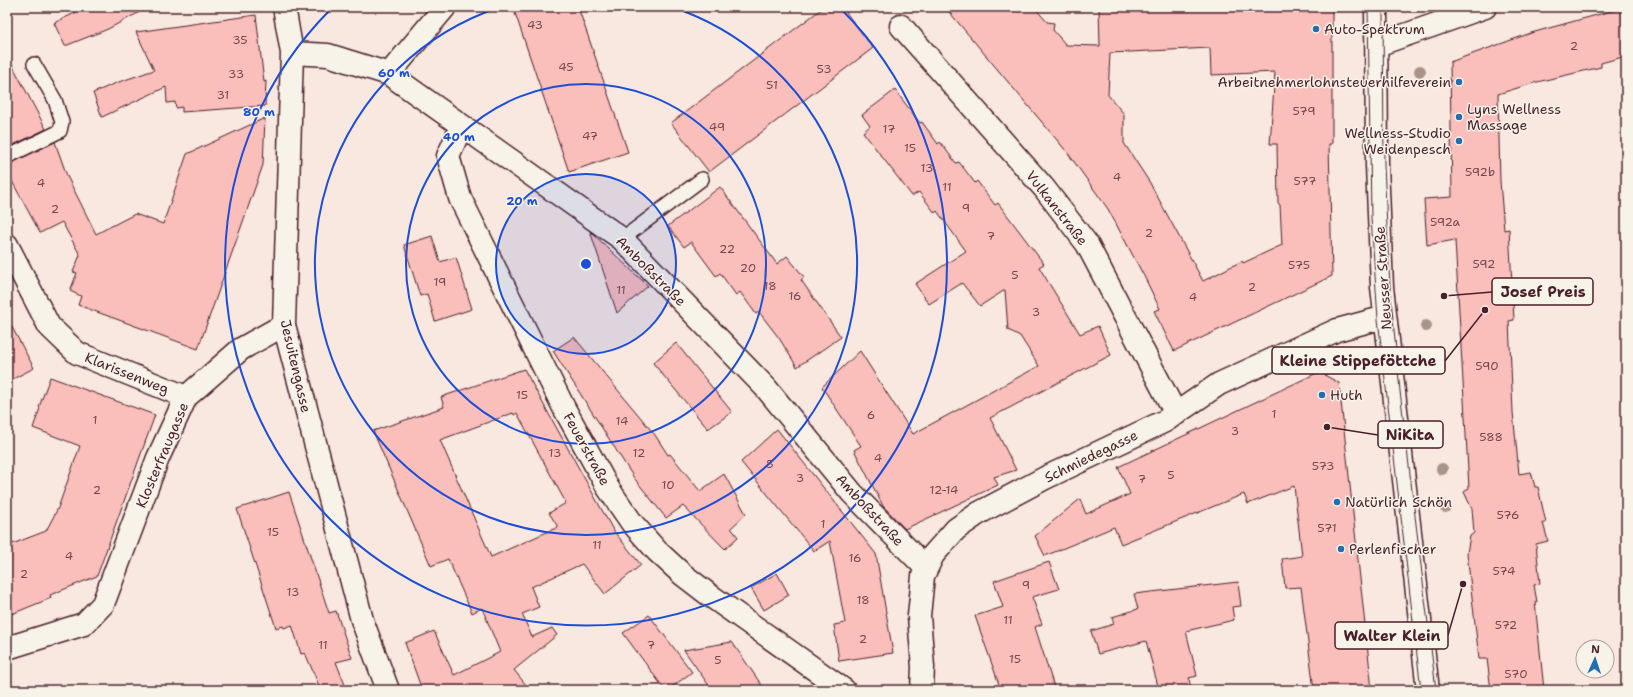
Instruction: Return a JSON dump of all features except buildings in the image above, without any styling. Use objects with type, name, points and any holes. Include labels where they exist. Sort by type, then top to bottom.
[{"type":"street","name":"Jesuitengasse","points":[[284,7],[292,53],[284,325],[362,620],[388,690]]},
{"type":"street","points":[[389,74],[445,7]]},
{"type":"street","name":"Neusser Straße","points":[[1376,7],[1377,173],[1385,317],[1428,690]]},
{"type":"street","points":[[1377,45],[1485,7]]},
{"type":"street","name":"Vulkanstraße","points":[[901,26],[1044,188],[1087,244],[1176,414]]},
{"type":"street","name":"Amboßstraße","points":[[292,53],[328,55],[389,74],[622,239],[766,388],[852,493],[926,568]]},
{"type":"street","name":"Feuerstraße","points":[[461,126],[448,156],[460,198],[564,408],[608,488],[632,524],[657,551],[682,574],[844,690]]},
{"type":"street","name":"Klarissenweg","points":[[7,245],[49,326],[77,353],[186,397]]},
{"type":"street","name":"Schmiedegasse","points":[[922,690],[923,667],[919,616],[922,585],[926,568],[933,555],[956,529],[979,514],[1046,478],[1176,414],[1219,384],[1337,330],[1385,317]]},
{"type":"street","name":"Klosterfraugasse","points":[[7,648],[84,624],[103,604],[158,458],[186,397],[241,349],[284,325]]},
{"type":"lane","points":[[7,157],[60,131],[62,122],[55,100],[34,64]]},
{"type":"lane","points":[[622,239],[702,179]]},
{"type":"tram line","points":[[1368,7],[1371,218],[1378,319],[1421,690]]},
{"type":"tram line","points":[[1383,7],[1384,165],[1390,288],[1400,391],[1436,690]]},
{"type":"place","name":"Auto-Spektrum","points":[[1316,29]]},
{"type":"place","name":"Arbeitnehmerlohnsteuerhilfeverein","points":[[1459,82]]},
{"type":"place","name":"Lyns Wellness Massage","points":[[1459,117]]},
{"type":"place","name":"Wellness-Studio Weidenpesch","points":[[1459,141]]},
{"type":"place","name":"Josef Preis","points":[[1444,296]]},
{"type":"place","name":"Kleine Stippeföttche","points":[[1485,310]]},
{"type":"place","name":"Huth","points":[[1322,395]]},
{"type":"place","name":"NiKita","points":[[1327,427]]},
{"type":"place","name":"Natürlich Schön","points":[[1337,502]]},
{"type":"place","name":"Perlenfischer","points":[[1341,549]]},
{"type":"place","name":"Walter Klein","points":[[1463,584]]}]
